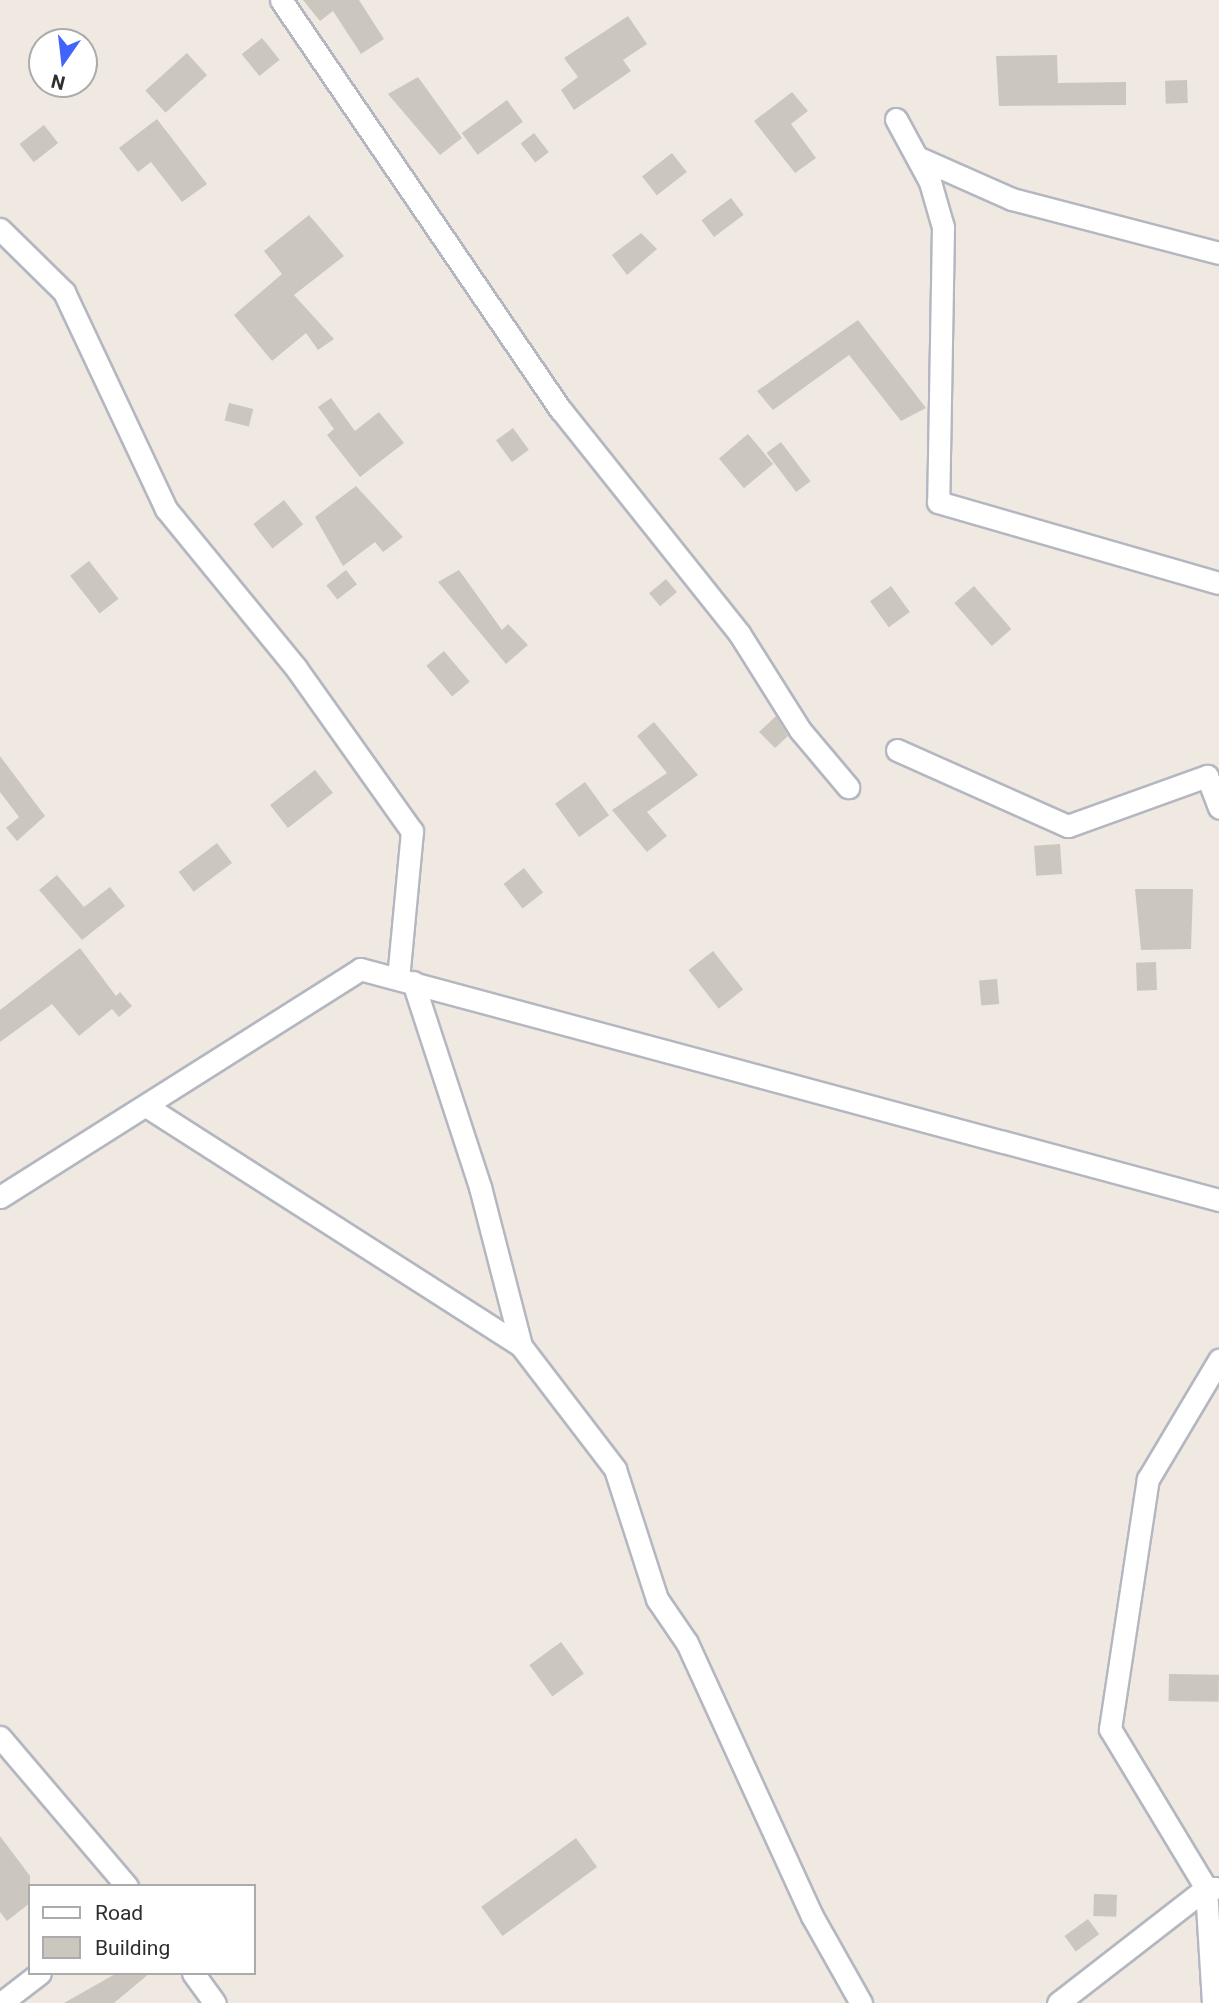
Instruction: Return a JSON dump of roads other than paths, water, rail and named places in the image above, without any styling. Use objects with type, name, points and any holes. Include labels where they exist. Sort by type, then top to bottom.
[{"type":"street","points":[[281,0],[561,410],[739,633],[800,730],[848,788]]},
{"type":"street","points":[[896,119],[917,157],[943,227],[938,502],[1219,583]]},
{"type":"street","points":[[917,157],[1012,199],[1219,253]]},
{"type":"street","points":[[0,229],[64,292],[166,509],[296,668],[412,831],[405,980],[480,1187],[521,1346]]},
{"type":"street","points":[[897,750],[1068,826],[1207,776],[1219,807]]},
{"type":"street","points":[[0,1197],[360,968],[1219,1200]]},
{"type":"street","points":[[146,1106],[521,1346],[615,1469],[657,1599],[687,1643],[812,1916],[861,2003]]},
{"type":"street","points":[[1213,2003],[1213,1888],[1110,1729],[1148,1479],[1219,1360]]},
{"type":"street","points":[[0,1737],[125,1884]]},
{"type":"street","points":[[1058,2003],[1213,1888]]},
{"type":"street","points":[[1,2003],[37,1975]]},
{"type":"street","points":[[194,1975],[215,2003]]}]
